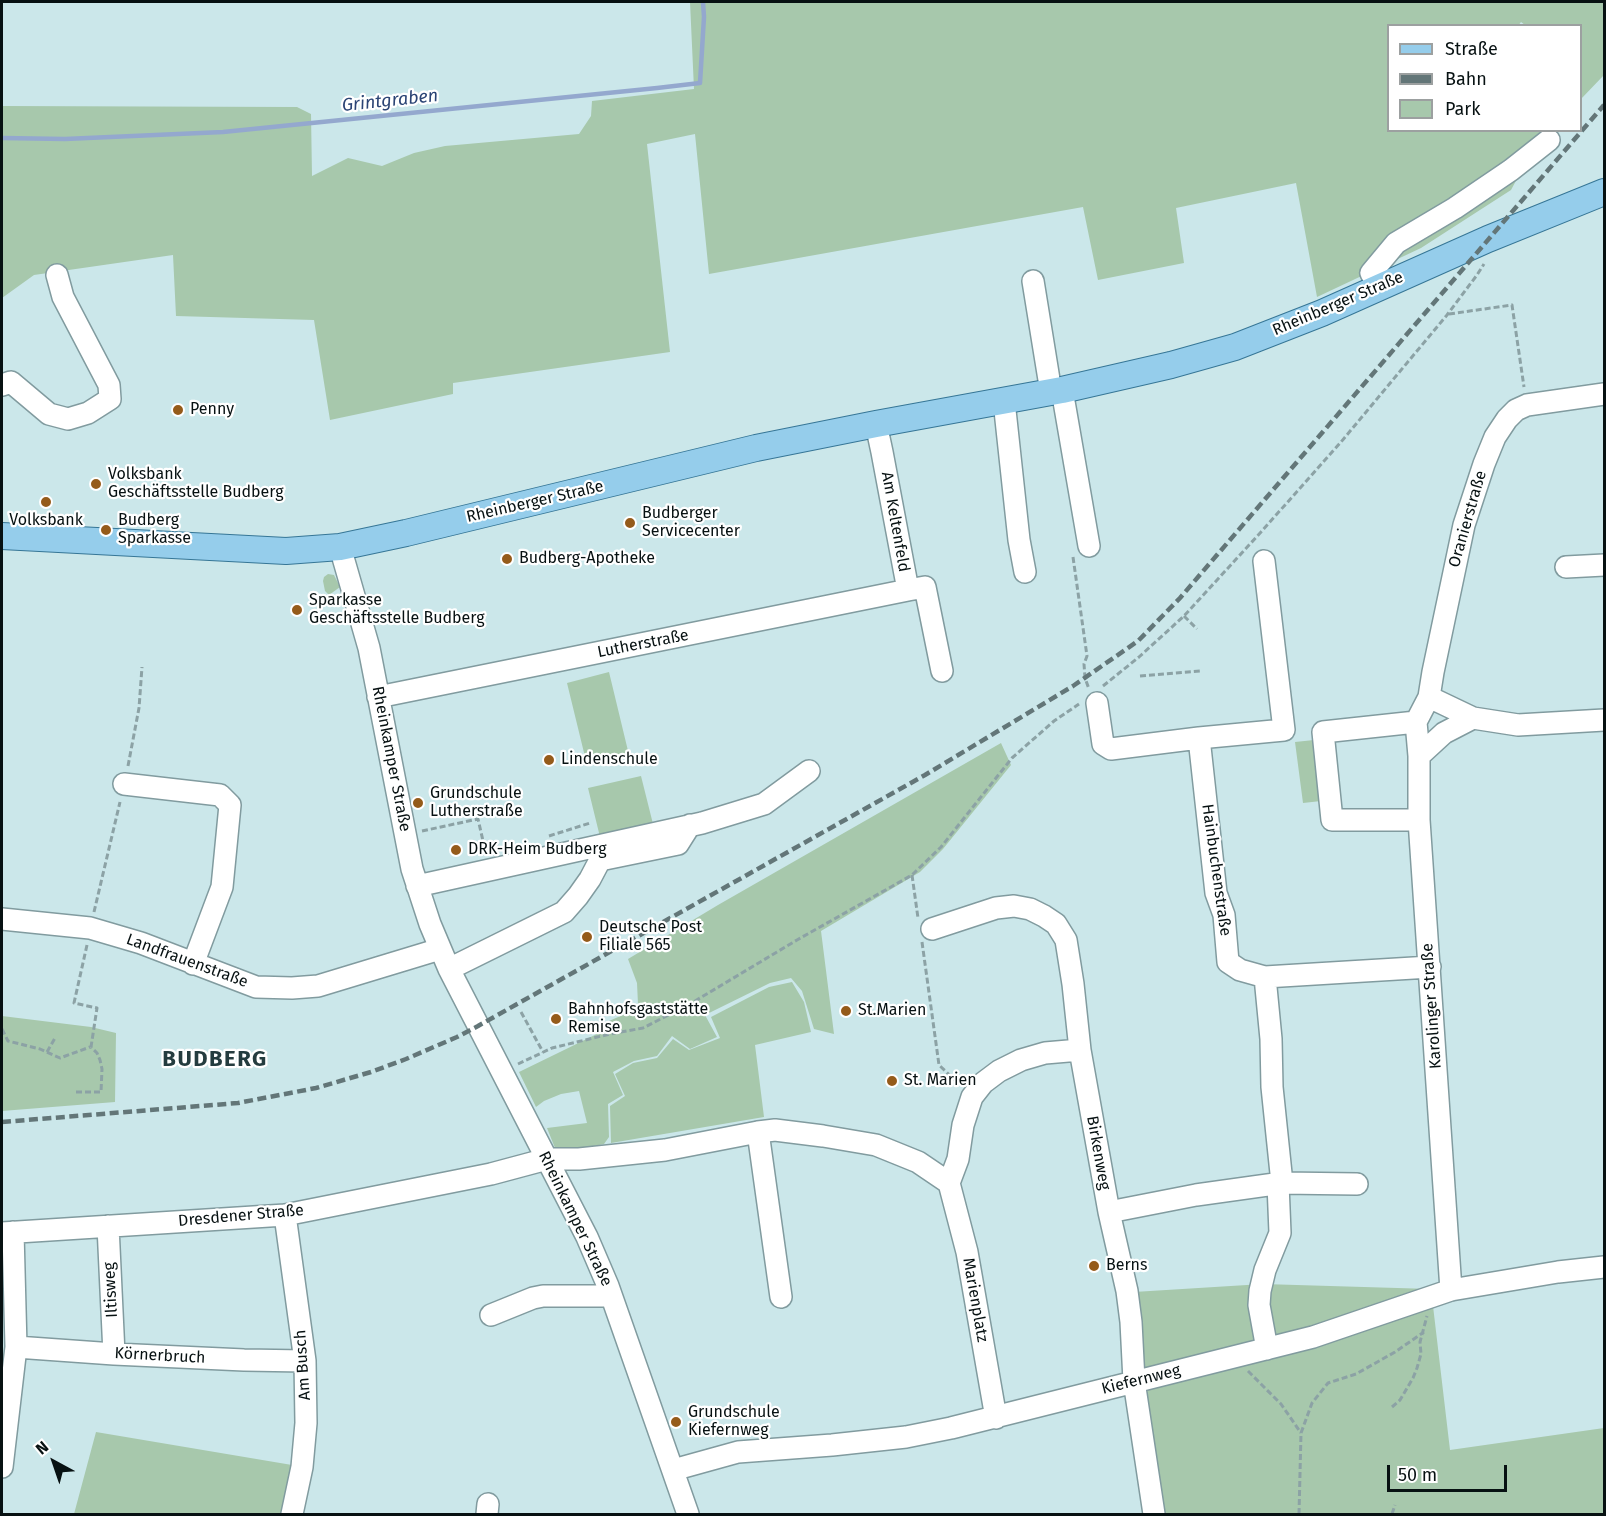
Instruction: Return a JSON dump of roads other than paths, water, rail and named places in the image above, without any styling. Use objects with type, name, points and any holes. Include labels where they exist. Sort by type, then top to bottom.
[{"type":"main road","name":"Rheinberger Straße","points":[[2,536],[286,551],[340,547],[756,448],[1056,391],[1171,365],[1235,347],[1322,313],[1495,236],[1605,192]]},
{"type":"street","points":[[1379,287],[1371,273],[1396,243],[1455,208],[1511,170],[1549,140]]},
{"type":"street","points":[[2,385],[10,382],[49,414],[68,419],[88,413],[110,399],[109,385],[63,297],[57,275]]},
{"type":"street","points":[[1033,281],[1089,546]]},
{"type":"street","name":"Oranierstraße","points":[[1416,722],[1429,697],[1437,648],[1464,525],[1484,464],[1496,437],[1507,419],[1516,410],[1527,405],[1605,394]]},
{"type":"street","points":[[1004,400],[1019,540],[1025,572]]},
{"type":"street","name":"Am Keltenfeld","points":[[876,424],[908,590],[925,586],[942,671]]},
{"type":"street","name":"Rheinkamper Straße","points":[[340,547],[369,648],[417,886],[448,969],[587,1237],[611,1296],[688,1515]]},
{"type":"street","points":[[1095,695],[1103,744],[1111,749],[1284,730],[1264,561]]},
{"type":"street","points":[[1566,567],[1605,565]]},
{"type":"street","name":"Lutherstraße","points":[[378,697],[908,590]]},
{"type":"street","points":[[1429,697],[1473,718],[1518,725],[1605,720]]},
{"type":"street","points":[[1419,756],[1444,733],[1473,718]]},
{"type":"street","points":[[1416,722],[1323,732],[1332,820],[1419,820]]},
{"type":"street","name":"Karolinger Straße","points":[[1416,722],[1419,756],[1419,820],[1452,1290]]},
{"type":"street","name":"Hainbuchenstraße","points":[[1199,738],[1216,893],[1224,915],[1228,962],[1240,970],[1265,977],[1430,967]]},
{"type":"street","points":[[417,886],[690,825],[764,804],[810,771]]},
{"type":"street","points":[[124,784],[220,795],[230,805],[222,887],[193,964]]},
{"type":"street","points":[[448,969],[564,912],[584,887],[600,860],[678,844],[690,825]]},
{"type":"street","name":"Birkenweg","points":[[923,929],[996,908],[1014,906],[1030,909],[1044,916],[1056,924],[1066,940],[1080,1050],[1109,1212],[1127,1291],[1134,1381],[1154,1515]]},
{"type":"street","name":"Landfrauenstraße","points":[[2,919],[90,928],[141,943],[256,987],[318,986],[440,949]]},
{"type":"street","points":[[1265,977],[1280,1183],[1280,1233],[1265,1270],[1260,1291],[1259,1305],[1267,1349]]},
{"type":"street","points":[[547,1159],[579,1159],[665,1150],[775,1130],[876,1145],[918,1162],[949,1183],[958,1159],[963,1125],[972,1096],[983,1083],[999,1071],[1021,1060],[1045,1053],[1080,1050]]},
{"type":"street","points":[[758,1132],[781,1297]]},
{"type":"street","name":"Dresdener Straße","points":[[7,1232],[285,1215],[491,1174],[547,1159]]},
{"type":"street","name":"Marienplatz","points":[[949,1183],[967,1252],[996,1418]]},
{"type":"street","points":[[1109,1212],[1196,1195],[1280,1183],[1357,1184]]},
{"type":"street","name":"Am Busch","points":[[285,1215],[305,1360],[306,1423],[302,1467],[292,1515]]},
{"type":"street","name":"Iltisweg","points":[[108,1226],[114,1354]]},
{"type":"street","points":[[2,1467],[16,1347],[7,1232]]},
{"type":"street","name":"Kiefernweg","points":[[673,1470],[738,1452],[906,1437],[996,1418],[1314,1337],[1452,1290],[1558,1272],[1605,1268]]},
{"type":"street","points":[[491,1315],[543,1296],[611,1296]]},
{"type":"street","name":"Körnerbruch","points":[[16,1347],[244,1360],[305,1360]]},
{"type":"waterway","name":"Grintgraben","points":[[2,138],[65,139],[223,132],[700,83],[703,2]]},
{"type":"railway","points":[[1582,131],[1604,105]]},
{"type":"railway","points":[[2,1122],[238,1103],[316,1088],[406,1059],[478,1026],[925,775],[1073,686],[1138,641],[1180,598],[1581,132]]},
{"type":"place","name":"Penny","points":[[178,410]]},
{"type":"place","name":"Volksbank Geschäftsstelle Budberg","points":[[96,484]]},
{"type":"place","name":"Volksbank","points":[[46,502]]},
{"type":"place","name":"Budberger Servicecenter","points":[[630,523]]},
{"type":"place","name":"Budberg Sparkasse","points":[[106,530]]},
{"type":"place","name":"Budberg-Apotheke","points":[[507,559]]},
{"type":"place","name":"Sparkasse Geschäftsstelle Budberg","points":[[297,610]]},
{"type":"place","name":"Lindenschule","points":[[549,760]]},
{"type":"place","name":"Grundschule Lutherstraße","points":[[418,803]]},
{"type":"place","name":"DRK-Heim Budberg","points":[[456,850]]},
{"type":"place","name":"Deutsche Post Filiale 565","points":[[587,937]]},
{"type":"place","name":"St.Marien","points":[[846,1011]]},
{"type":"place","name":"Bahnhofsgaststätte Remise","points":[[556,1019]]},
{"type":"place","name":"St. Marien","points":[[892,1081]]},
{"type":"place","name":"Berns","points":[[1094,1266]]},
{"type":"place","name":"Grundschule Kiefernweg","points":[[676,1422]]},
{"type":"district","name":"BUDBERG","points":[[215,1060]]}]
